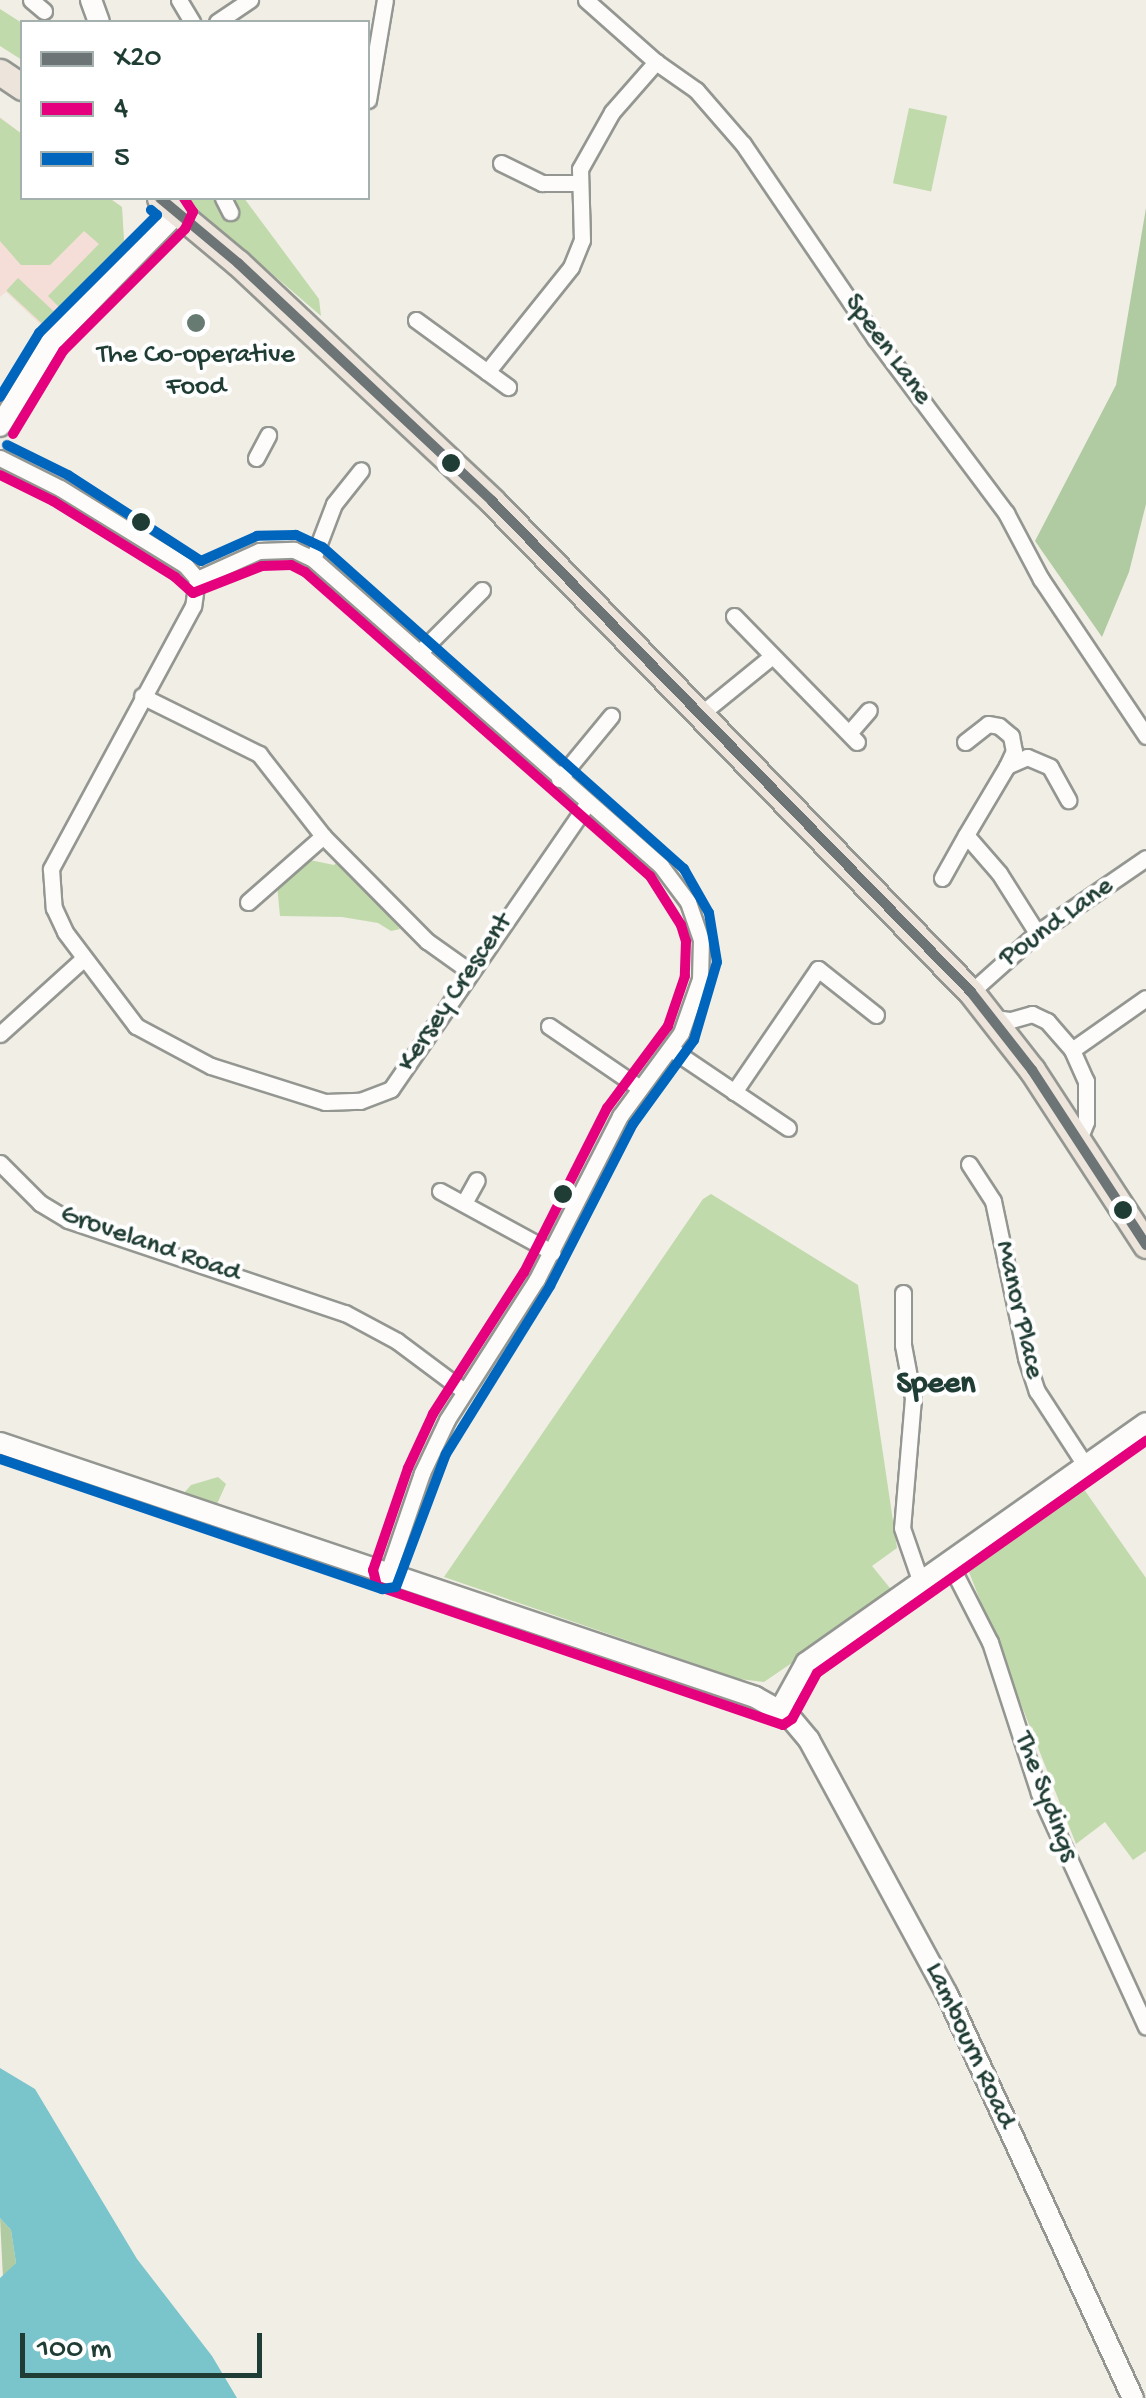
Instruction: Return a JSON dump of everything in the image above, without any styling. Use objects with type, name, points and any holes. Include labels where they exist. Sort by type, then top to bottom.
[{"type":"main road","points":[[169,205],[440,450],[702,713],[971,992],[994,1018],[1146,1245]]},
{"type":"street","points":[[31,0],[44,12]]},
{"type":"street","points":[[220,20],[250,0]]},
{"type":"street","points":[[370,88],[385,0]]},
{"type":"street","name":"Speen Lane","points":[[586,0],[656,62],[696,90],[743,144],[875,338],[1006,514],[1051,594],[1146,736]]},
{"type":"street","points":[[487,372],[571,267],[582,240],[579,183],[594,138],[633,83],[656,62]]},
{"type":"street","points":[[501,163],[512,178],[542,184],[579,183]]},
{"type":"street","points":[[0,426],[52,342],[169,205]]},
{"type":"street","points":[[416,320],[437,327],[508,386]]},
{"type":"street","points":[[256,458],[268,434]]},
{"type":"street","points":[[0,458],[60,488],[184,564],[197,578],[258,550],[294,550],[312,559],[673,879],[695,919],[701,939],[700,980],[671,1049],[602,1145],[552,1252],[464,1391],[422,1473],[387,1575]]},
{"type":"street","points":[[312,559],[334,504],[362,470]]},
{"type":"street","name":"Kersey Crescent","points":[[197,578],[192,606],[51,869],[54,908],[83,959],[136,1026],[212,1066],[326,1102],[360,1102],[391,1089],[586,804]]},
{"type":"street","points":[[419,653],[482,590]]},
{"type":"street","points":[[734,616],[853,737],[869,710]]},
{"type":"street","points":[[702,713],[771,657]]},
{"type":"street","points":[[142,696],[259,754],[324,836],[427,941],[469,971]]},
{"type":"street","points":[[559,779],[611,716]]},
{"type":"street","points":[[942,878],[1014,751],[1011,736],[999,726],[988,724],[965,742]]},
{"type":"street","points":[[1007,766],[1027,757],[1050,767],[1068,800]]},
{"type":"street","points":[[966,835],[999,873],[1037,933]]},
{"type":"street","points":[[248,902],[324,836]]},
{"type":"street","name":"Pound Lane","points":[[971,992],[1037,933],[1146,858]]},
{"type":"street","points":[[0,1034],[83,959]]},
{"type":"street","points":[[734,1092],[818,969],[876,1015]]},
{"type":"street","points":[[1072,1050],[1146,998]]},
{"type":"street","points":[[994,1018],[1011,1020],[1032,1014],[1047,1021],[1072,1050],[1086,1081],[1086,1122],[1078,1142]]},
{"type":"street","points":[[549,1026],[640,1088]]},
{"type":"street","points":[[671,1049],[788,1128]]},
{"type":"street","name":"Groveland Road","points":[[0,1163],[40,1203],[68,1220],[316,1301],[376,1328],[464,1391]]},
{"type":"street","name":"Manor Place","points":[[968,1164],[994,1201],[1031,1374],[1053,1419],[1085,1466]]},
{"type":"street","points":[[464,1204],[476,1180]]},
{"type":"street","name":"Manor Place","points":[[994,1201],[1008,1189]]},
{"type":"street","points":[[440,1191],[552,1252]]},
{"type":"street","points":[[316,1301],[323,1283]]},
{"type":"street","points":[[903,1294],[903,1345],[913,1398],[902,1528],[920,1583]]},
{"type":"street","points":[[0,1444],[780,1710],[806,1663],[1146,1423]]},
{"type":"street","name":"The Sydings","points":[[950,1564],[990,1642],[1038,1793],[1146,2027]]},
{"type":"street","name":"Lambourn Road","points":[[780,1710],[809,1740],[947,1994],[1133,2398]]},
{"type":"shaded area","points":[[0,117],[20,132],[20,200],[113,200],[122,207],[124,241],[41,325],[6,292],[0,297]]},
{"type":"green space","points":[[0,9],[20,22],[20,59],[0,46]]},
{"type":"green space","points":[[909,108],[947,116],[931,191],[893,183]]},
{"type":"green space","points":[[0,118],[20,133],[20,200],[112,200],[122,207],[124,241],[59,307],[48,296],[99,244],[84,231],[50,265],[21,265],[0,241]]},
{"type":"green space","points":[[186,200],[245,200],[319,299],[321,316]]},
{"type":"green space","points":[[1146,208],[1146,504],[1129,572],[1102,637],[1035,541],[1116,385]]},
{"type":"green space","points":[[18,278],[54,311],[42,324],[6,290]]},
{"type":"green space","points":[[305,859],[334,865],[339,860],[400,929],[391,931],[378,923],[342,917],[280,916],[277,885]]},
{"type":"green space","points":[[711,1194],[858,1285],[897,1548],[872,1566],[894,1593],[764,1682],[739,1679],[444,1577],[703,1199]]},
{"type":"green space","points":[[218,1477],[226,1484],[217,1504],[184,1493],[191,1485]]},
{"type":"green space","points":[[1081,1485],[1146,1578],[1146,1851],[1133,1860],[1105,1822],[1076,1844],[967,1567]]},
{"type":"green space","points":[[0,2218],[11,2230],[16,2263],[3,2278]]},
{"type":"water","points":[[0,2068],[35,2089],[137,2259],[212,2356],[237,2398],[0,2398],[0,2278],[16,2263],[11,2230],[0,2218]]},
{"type":"transit line","name":"X20","points":[[162,200],[238,263],[492,501],[971,992],[1032,1070],[1146,1245]]},
{"type":"transit line","name":"4","points":[[13,434],[63,351],[185,229],[193,212],[185,200]]},
{"type":"transit line","name":"5","points":[[0,397],[39,333],[157,215],[151,210]]},
{"type":"transit line","name":"5","points":[[0,1459],[382,1589],[396,1587],[446,1454],[550,1286],[633,1124],[694,1040],[717,962],[709,913],[684,869],[322,547],[296,535],[257,536],[201,561],[68,475],[7,445]]},
{"type":"transit line","name":"4","points":[[0,475],[53,501],[175,577],[193,593],[262,566],[291,565],[305,572],[650,876],[681,925],[686,941],[685,976],[668,1026],[607,1108],[524,1272],[433,1414],[408,1468],[373,1570],[377,1586],[783,1725],[792,1719],[817,1673],[1146,1441]]},
{"type":"place","name":"The Co-operative Food","points":[[196,323]]},
{"type":"district","name":"Speen","points":[[936,1385]]}]
